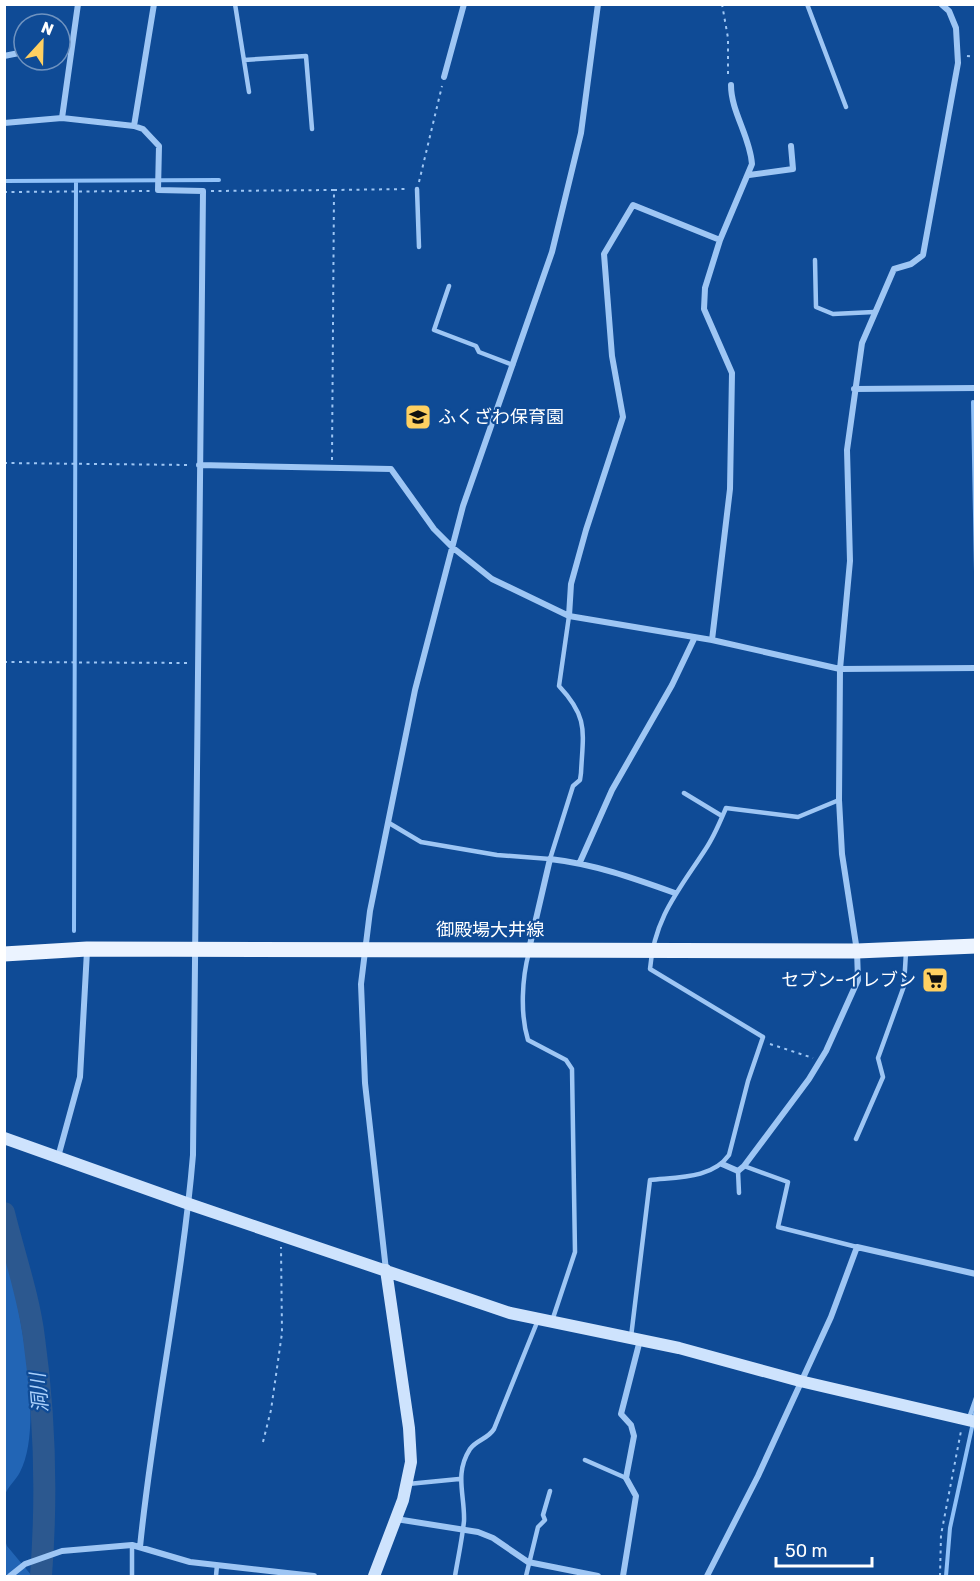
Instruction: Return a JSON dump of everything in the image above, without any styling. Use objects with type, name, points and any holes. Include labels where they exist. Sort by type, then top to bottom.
[{"type":"main road","name":"御殿場大井線","points":[[4,954],[87,949],[857,951],[975,946]]},
{"type":"street","points":[[72,44],[78,4]]},
{"type":"street","points":[[134,126],[154,4]]},
{"type":"street","points":[[444,77],[464,4]]},
{"type":"street","points":[[374,1576],[407,1484],[411,1462],[409,1428],[386,1270],[365,1083],[361,984],[364,949],[415,690],[452,547],[482,447],[552,252],[567,194],[581,133],[598,4]]},
{"type":"street","points":[[722,1164],[741,1169],[820,1060],[858,980],[857,951],[842,854],[839,800],[840,669],[850,561],[847,450],[862,343],[873,312],[894,269],[911,264],[923,255],[958,63],[956,28],[949,11],[941,4]]},
{"type":"street","points":[[62,118],[68,72]]},
{"type":"street","points":[[712,640],[730,489],[732,373],[704,309],[705,288],[720,240],[749,175],[751,150],[731,95],[731,85]]},
{"type":"street","points":[[4,123],[62,118],[143,129],[159,146],[158,190],[203,191],[193,1155],[189,1204],[148,1460],[140,1547]]},
{"type":"street","points":[[749,175],[793,170],[791,146]]},
{"type":"street","points":[[569,616],[572,584],[586,530],[623,417],[612,356],[604,254],[633,205],[720,240]]},
{"type":"street","points":[[854,389],[975,388]]},
{"type":"street","points":[[199,465],[391,469],[434,529],[452,547],[492,579],[569,616],[694,639],[712,640],[840,669],[975,668]]},
{"type":"street","points":[[580,862],[612,790],[672,685],[694,639]]},
{"type":"street","points":[[529,950],[550,859],[580,862],[675,893]]},
{"type":"street","points":[[58,1157],[80,1077],[87,949]]},
{"type":"street","points":[[4,1138],[189,1204],[510,1313],[636,1338],[736,1362],[800,1381],[969,1421]]},
{"type":"street","points":[[707,1576],[758,1476],[831,1317],[857,1247],[975,1274]]},
{"type":"street","points":[[623,1576],[636,1496],[626,1478],[634,1436],[631,1425],[621,1414],[636,1338]]},
{"type":"street","points":[[395,1519],[463,1529],[493,1538],[528,1562],[598,1576]]},
{"type":"street","points":[[10,1576],[25,1564],[62,1551],[132,1545],[190,1562],[314,1576]]},
{"type":"lane","points":[[235,4],[249,92]]},
{"type":"lane","points":[[807,4],[846,107]]},
{"type":"lane","points":[[244,60],[306,56],[312,129]]},
{"type":"lane","points":[[417,189],[419,247]]},
{"type":"lane","points":[[815,260],[816,308],[832,314],[873,312]]},
{"type":"lane","points":[[449,286],[434,330],[476,346],[478,352],[513,365]]},
{"type":"lane","points":[[389,823],[421,842],[497,855],[550,859],[573,786],[580,780],[582,772],[584,723],[573,700],[559,686],[569,616]]},
{"type":"lane","points":[[684,793],[722,816]]},
{"type":"lane","points":[[636,1338],[650,1180],[705,1173],[722,1164],[729,1155],[747,1082],[763,1037],[650,969],[651,950],[656,931],[675,893],[707,848],[726,808],[798,817],[839,800]]},
{"type":"lane","points":[[856,1139],[884,1077],[878,1059],[904,986],[906,949]]},
{"type":"lane","points":[[529,950],[524,970],[525,1030],[528,1040],[566,1060],[572,1069],[576,1252],[552,1321]]},
{"type":"lane","points":[[740,1193],[741,1169],[788,1182],[778,1227],[857,1247]]},
{"type":"lane","points":[[455,1576],[463,1529],[459,1479],[471,1447],[489,1437],[494,1429],[539,1318]]},
{"type":"lane","points":[[969,1421],[975,1398]]},
{"type":"lane","points":[[585,1460],[626,1478]]},
{"type":"lane","points":[[407,1484],[459,1479]]},
{"type":"lane","points":[[526,1576],[538,1527],[545,1520],[543,1515],[550,1491]]},
{"type":"lane","points":[[132,1545],[132,1576]]},
{"type":"lane","points":[[216,1576],[217,1565]]},
{"type":"path","points":[[722,4],[728,38],[726,72],[731,85]]},
{"type":"path","points":[[203,191],[417,189],[444,77]]},
{"type":"path","points":[[4,192],[158,190]]},
{"type":"path","points":[[332,466],[334,190]]},
{"type":"path","points":[[4,463],[199,465]]},
{"type":"path","points":[[4,662],[198,663]]},
{"type":"path","points":[[761,1041],[820,1060]]},
{"type":"path","points":[[263,1442],[271,1410],[282,1333],[280,1235]]},
{"type":"path","points":[[940,1576],[940,1535],[946,1500],[969,1421]]},
{"type":"shaded area","points":[[4,1245],[22,1327],[30,1392],[27,1450],[20,1472],[5,1495]]},
{"type":"shaded area","points":[[4,1537],[7,1546],[32,1576],[5,1576]]},
{"type":"waterway","points":[[4,181],[219,180]]},
{"type":"waterway","points":[[74,931],[76,182]]},
{"type":"waterway","points":[[973,402],[976,571]]},
{"type":"waterway","name":"洞川","points":[[4,1213],[29,1307],[41,1397],[44,1457],[41,1576]]},
{"type":"waterway","points":[[946,1576],[950,1528],[976,1409]]},
{"type":"place","name":"ふくざわ保育園","points":[[418,417]]},
{"type":"place","name":"セブン-イレブン","points":[[935,980]]}]
